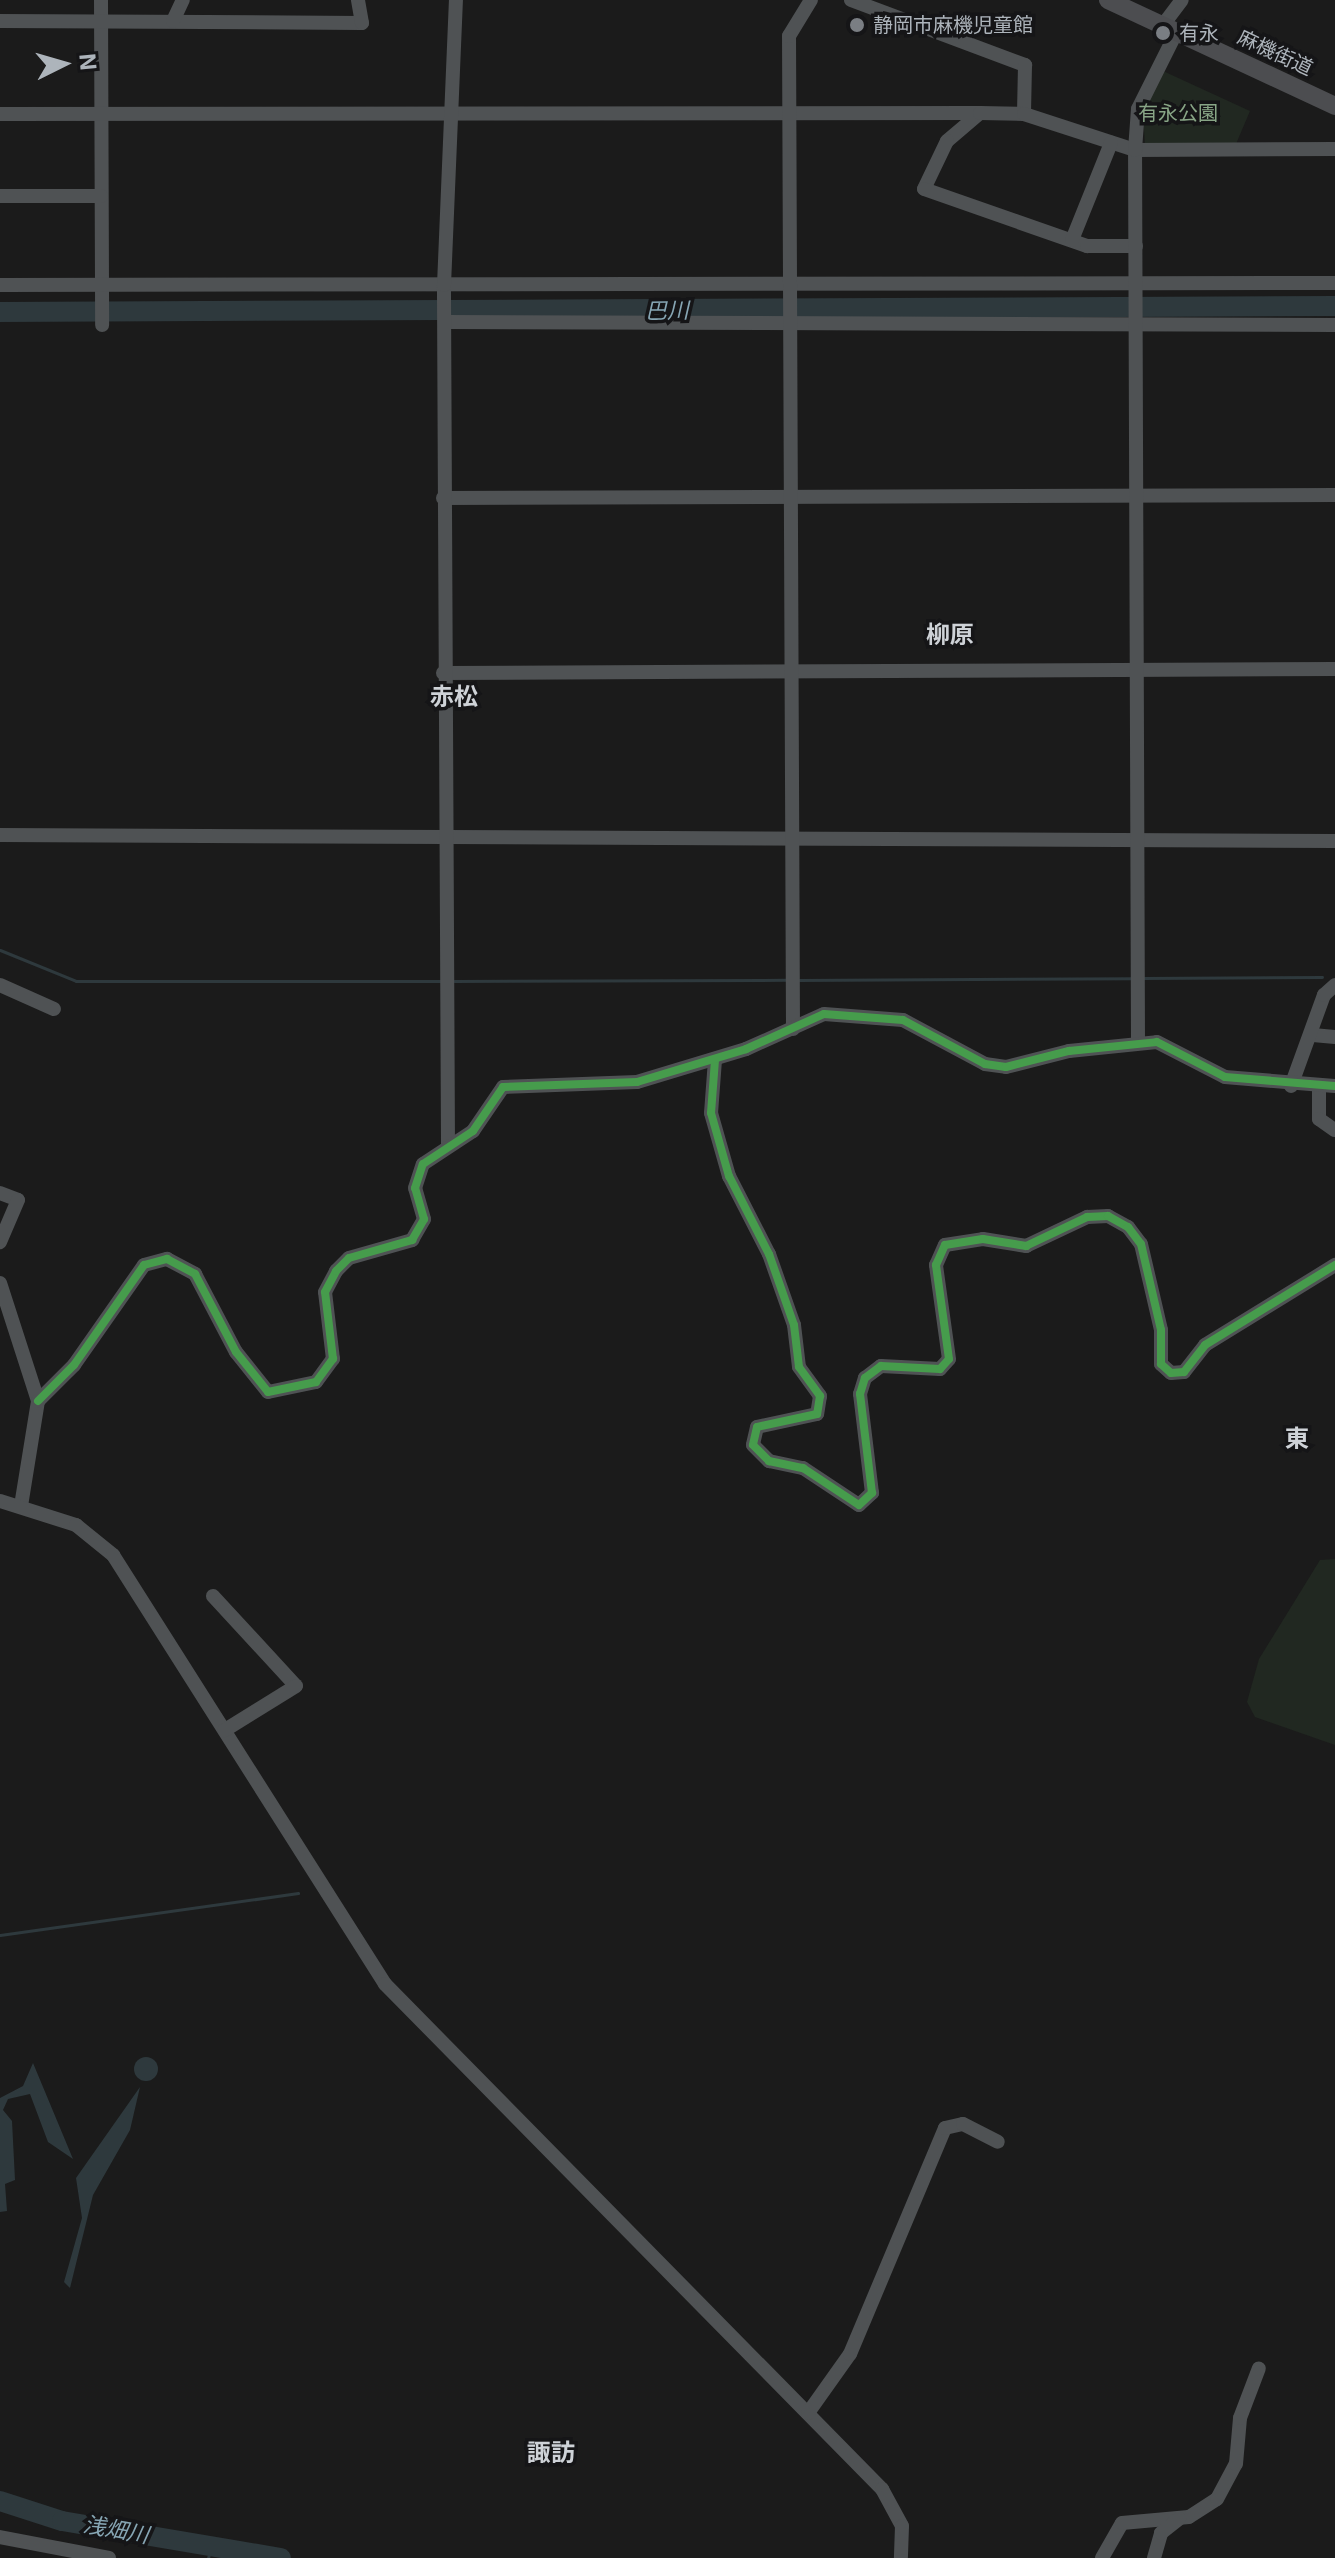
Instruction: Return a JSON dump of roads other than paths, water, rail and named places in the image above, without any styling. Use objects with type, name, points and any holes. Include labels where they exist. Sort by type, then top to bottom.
[{"type":"main road","name":"麻機街道","points":[[1108,0],[1335,106]]},
{"type":"street","points":[[101,0],[102,325]]},
{"type":"street","points":[[173,21],[183,0]]},
{"type":"street","points":[[0,21],[362,23],[358,0]]},
{"type":"street","points":[[448,1145],[443,841],[444,285],[447,113],[456,0]]},
{"type":"street","points":[[793,1029],[789,286],[793,111],[789,36],[811,0]]},
{"type":"street","points":[[851,0],[1025,65],[1024,114]]},
{"type":"street","points":[[1138,1042],[1135,150],[1138,109],[1182,0]]},
{"type":"street","points":[[0,114],[793,111],[1024,114],[1135,150],[1335,149]]},
{"type":"street","points":[[980,113],[947,141],[924,189],[1072,240],[1136,246]]},
{"type":"street","points":[[1072,240],[1111,143]]},
{"type":"street","points":[[0,196],[101,196]]},
{"type":"street","points":[[0,285],[1335,283]]},
{"type":"street","points":[[445,322],[1136,320],[1335,325]]},
{"type":"street","points":[[443,498],[1335,495]]},
{"type":"street","points":[[443,673],[1335,669]]},
{"type":"street","points":[[0,835],[443,841],[1335,841]]},
{"type":"street","points":[[0,985],[54,1009]]},
{"type":"street","points":[[1291,1086],[1313,1035],[1324,995],[1335,985]]},
{"type":"street","points":[[38,1401],[74,1365],[144,1265],[167,1259],[195,1274],[236,1352],[268,1392],[316,1382],[333,1359],[325,1292],[336,1271],[349,1258],[412,1240],[421,1229],[417,1176],[448,1145],[473,1131],[503,1087],[637,1082],[715,1060],[824,1014],[903,1020],[985,1064],[1006,1067],[1138,1042],[1183,1049],[1225,1077],[1291,1086],[1335,1086]]},
{"type":"street","points":[[1313,1035],[1335,1037]]},
{"type":"street","points":[[715,1060],[711,1113],[729,1176],[769,1254],[794,1325],[799,1367],[820,1396],[817,1414],[757,1427],[753,1445],[769,1461],[803,1468],[859,1505],[872,1493],[860,1394],[865,1378],[881,1366],[940,1369],[949,1359],[936,1265],[945,1245],[983,1239],[1026,1246],[1087,1217],[1108,1216],[1128,1227],[1141,1244],[1161,1330],[1161,1364],[1171,1373],[1184,1372],[1205,1345],[1335,1265]]},
{"type":"street","points":[[1319,1086],[1319,1119],[1335,1130]]},
{"type":"street","points":[[0,1193],[18,1200],[0,1242]]},
{"type":"street","points":[[0,1283],[38,1401],[21,1506]]},
{"type":"street","points":[[0,1501],[76,1525],[113,1555],[401,2003],[882,2489],[902,2526],[901,2558]]},
{"type":"street","points":[[213,1596],[296,1686],[225,1730]]},
{"type":"street","points":[[808,2413],[850,2354],[945,2128],[963,2124],[998,2142]]},
{"type":"street","points":[[1154,2558],[1161,2533],[1224,2489],[1259,2368]]},
{"type":"street","points":[[1102,2558],[1122,2523],[1179,2519]]},
{"type":"street","points":[[0,2537],[53,2555],[109,2558]]},
{"type":"waterway","name":"巴川","points":[[0,312],[1335,306]]},
{"type":"waterway","points":[[0,950],[76,981],[442,981]]},
{"type":"waterway","points":[[1142,978],[1322,977]]},
{"type":"waterway","points":[[798,980],[1134,978]]},
{"type":"waterway","points":[[454,981],[786,980]]},
{"type":"waterway","points":[[0,1935],[298,1893]]},
{"type":"waterway","name":"浅畑川","points":[[0,2501],[62,2521],[281,2558]]},
{"type":"waterway","points":[[208,2558],[211,2547]]},
{"type":"place","name":"静岡市麻機児童館","points":[[857,25]]},
{"type":"place","name":"有永","points":[[1163,33]]},
{"type":"district","name":"柳原","points":[[950,635]]},
{"type":"district","name":"赤松","points":[[454,697]]},
{"type":"district","name":"東","points":[[1297,1439]]},
{"type":"district","name":"諏訪","points":[[551,2453]]},
{"type":"park label","name":"有永公園","points":[[1178,113]]}]
